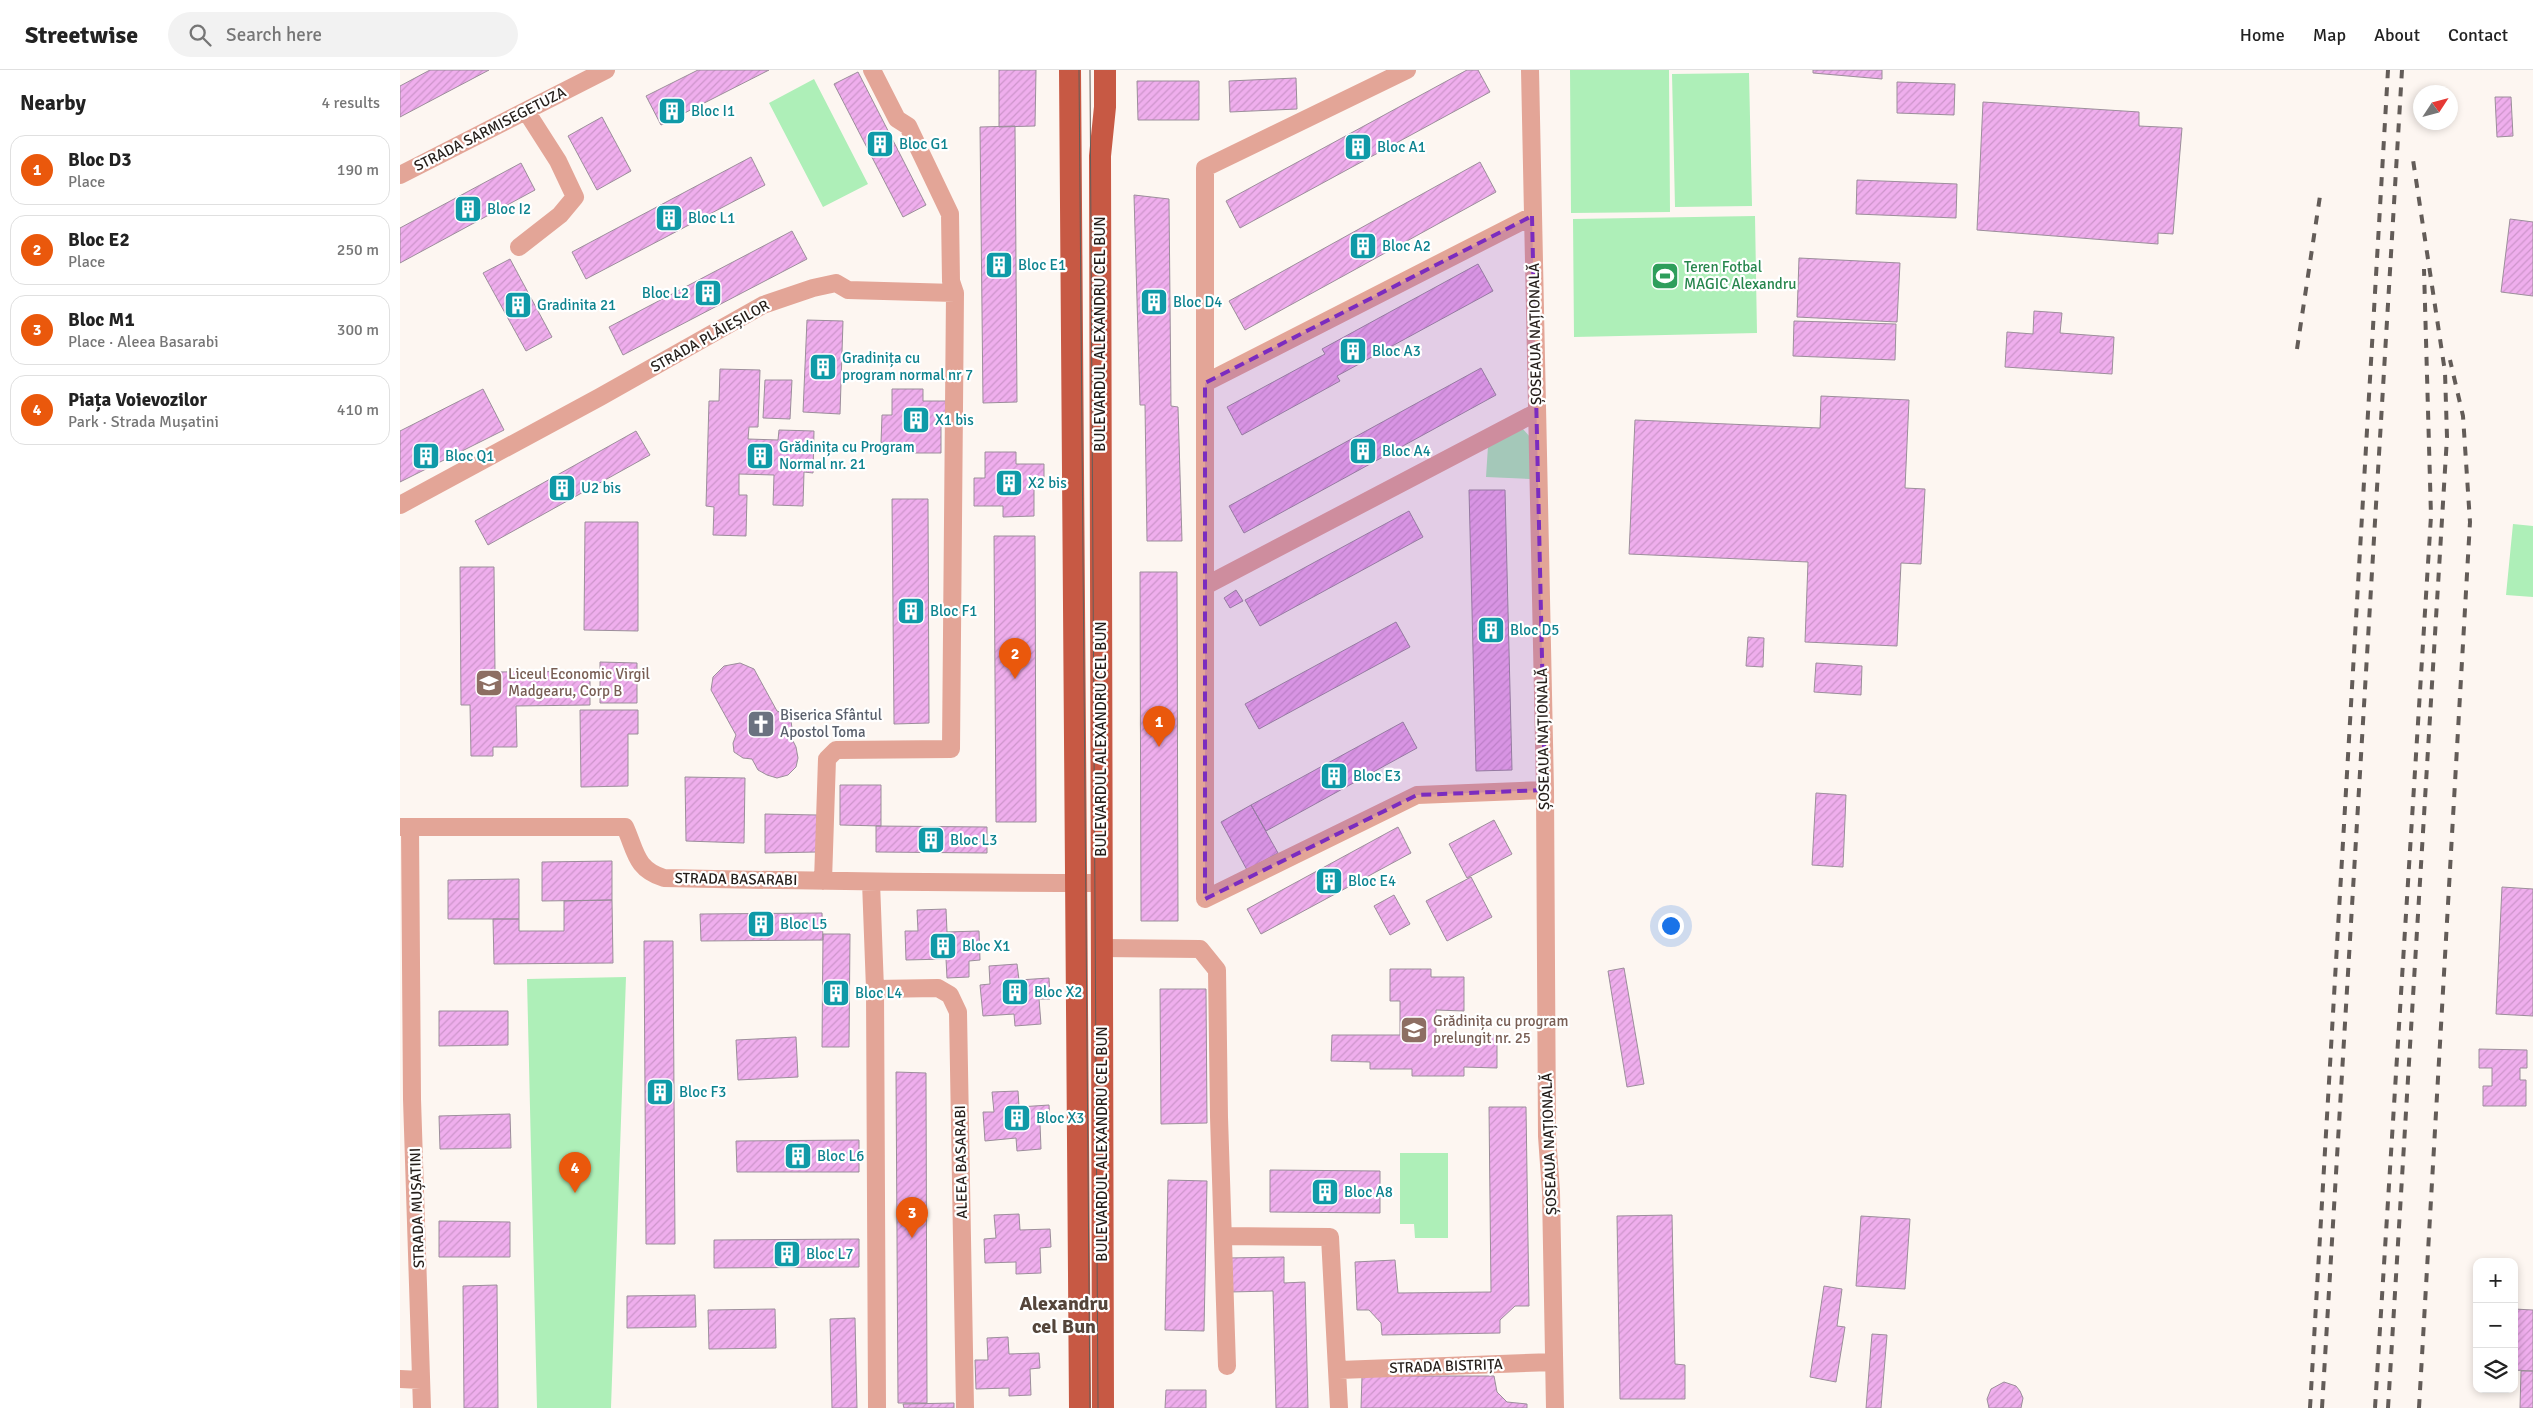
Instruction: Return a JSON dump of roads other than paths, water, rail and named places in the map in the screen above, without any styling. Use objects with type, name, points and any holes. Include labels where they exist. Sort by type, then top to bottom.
[{"type":"main road","name":"BULEVARDUL ALEXANDRU CEL BUN","points":[[1070,70],[1080,1408]]},
{"type":"main road","name":"BULEVARDUL ALEXANDRU CEL BUN","points":[[1104,1408],[1101,948],[1100,156],[1105,107],[1105,70]]},
{"type":"street","name":"STRADA SARMISEGETUZA","points":[[400,175],[526,111],[584,75],[606,70]]},
{"type":"street","points":[[823,881],[827,759],[836,750],[951,749],[955,293],[951,281],[950,214],[908,126],[897,119],[872,70]]},
{"type":"street","points":[[1407,70],[1205,168],[1205,899],[1417,795],[1544,790]]},
{"type":"street","name":"ȘOSEAUA NAȚIONALĂ","points":[[1530,70],[1544,790],[1547,1136],[1551,1192],[1555,1408]]},
{"type":"street","points":[[519,247],[560,215],[576,197],[558,161],[526,111]]},
{"type":"street","points":[[1205,383],[1532,216]]},
{"type":"street","name":"STRADA PLĂIEȘILOR","points":[[400,505],[763,305],[813,288],[836,284],[848,290],[955,293]]},
{"type":"street","points":[[1205,586],[1537,412]]},
{"type":"street","name":"STRADA BASARABI","points":[[405,827],[624,827],[639,863],[652,874],[664,878],[871,882],[963,880],[1101,883]]},
{"type":"street","name":"STRADA MUȘATINI","points":[[405,827],[422,1408]]},
{"type":"street","points":[[871,882],[875,990],[877,1408]]},
{"type":"street","points":[[1101,948],[1200,949],[1217,970],[1219,1116],[1227,1366]]},
{"type":"street","name":"ALEEA BASARABI","points":[[875,990],[938,988],[950,995],[958,1012],[965,1408]]},
{"type":"street","points":[[1224,1236],[1330,1237],[1340,1408]]},
{"type":"street","name":"STRADA BISTRIȚA","points":[[1339,1370],[1554,1362]]},
{"type":"street","points":[[400,1380],[421,1380]]},
{"type":"tram line","points":[[1079,70],[1090,1408]]},
{"type":"tram line","points":[[1090,70],[1098,1408]]},
{"type":"railway","points":[[2310,1408],[2388,70]]},
{"type":"railway","points":[[2322,1408],[2402,70]]},
{"type":"railway","points":[[2388,1408],[2447,437],[2445,372],[2412,153]]},
{"type":"railway","points":[[2297,349],[2320,196]]},
{"type":"railway","points":[[2375,1408],[2431,516],[2424,269]]},
{"type":"railway","points":[[2419,1408],[2470,522],[2463,416],[2450,360]]},
{"type":"place","name":"Bloc I1","points":[[672,111]]},
{"type":"place","name":"Bloc G1","points":[[880,144]]},
{"type":"place","name":"Bloc A1","points":[[1358,147]]},
{"type":"place","name":"Bloc I2","points":[[468,209]]},
{"type":"place","name":"Bloc L1","points":[[669,218]]},
{"type":"place","name":"Bloc A2","points":[[1363,246]]},
{"type":"place","name":"Bloc E1","points":[[999,265]]},
{"type":"place","name":"Teren Fotbal MAGIC Alexandru","points":[[1665,276]]},
{"type":"place","name":"Bloc L2","points":[[708,293]]},
{"type":"place","name":"Bloc D4","points":[[1154,302]]},
{"type":"place","name":"Gradinita 21","points":[[518,305]]},
{"type":"place","name":"Bloc A3","points":[[1353,351]]},
{"type":"place","name":"Gradinița cu program normal nr 7","points":[[823,367]]},
{"type":"place","name":"X1 bis","points":[[916,420]]},
{"type":"place","name":"Bloc A4","points":[[1363,451]]},
{"type":"place","name":"Bloc Q1","points":[[426,456]]},
{"type":"place","name":"Grădinița cu Program Normal nr. 21","points":[[760,456]]},
{"type":"place","name":"X2 bis","points":[[1009,483]]},
{"type":"place","name":"U2 bis","points":[[562,488]]},
{"type":"place","name":"Bloc F1","points":[[911,611]]},
{"type":"place","name":"Bloc D5","points":[[1491,630]]},
{"type":"place","name":"Bloc E2","points":[[1015,679]]},
{"type":"place","name":"Liceul Economic Virgil Madgearu, Corp B","points":[[489,683]]},
{"type":"place","name":"Biserica Sfântul Apostol Toma","points":[[761,724]]},
{"type":"place","name":"Bloc D3","points":[[1159,747]]},
{"type":"place","name":"Bloc E3","points":[[1334,776]]},
{"type":"place","name":"Bloc L3","points":[[931,840]]},
{"type":"place","name":"Bloc E4","points":[[1329,881]]},
{"type":"place","name":"Bloc L5","points":[[761,924]]},
{"type":"place","name":"Bloc X1","points":[[943,946]]},
{"type":"place","name":"Bloc X2","points":[[1015,992]]},
{"type":"place","name":"Bloc L4","points":[[836,993]]},
{"type":"place","name":"Grădinița cu program prelungit nr. 25","points":[[1414,1030]]},
{"type":"place","name":"Bloc F3","points":[[660,1092]]},
{"type":"place","name":"Bloc X3","points":[[1017,1118]]},
{"type":"place","name":"Bloc L6","points":[[798,1156]]},
{"type":"place","name":"Bloc A8","points":[[1325,1192]]},
{"type":"place","name":"Piața Voievozilor","points":[[575,1193]]},
{"type":"place","name":"Bloc M1","points":[[912,1238]]},
{"type":"place","name":"Bloc L7","points":[[787,1254]]},
{"type":"district","name":"Alexandru cel Bun","points":[[1064,1314]]}]
